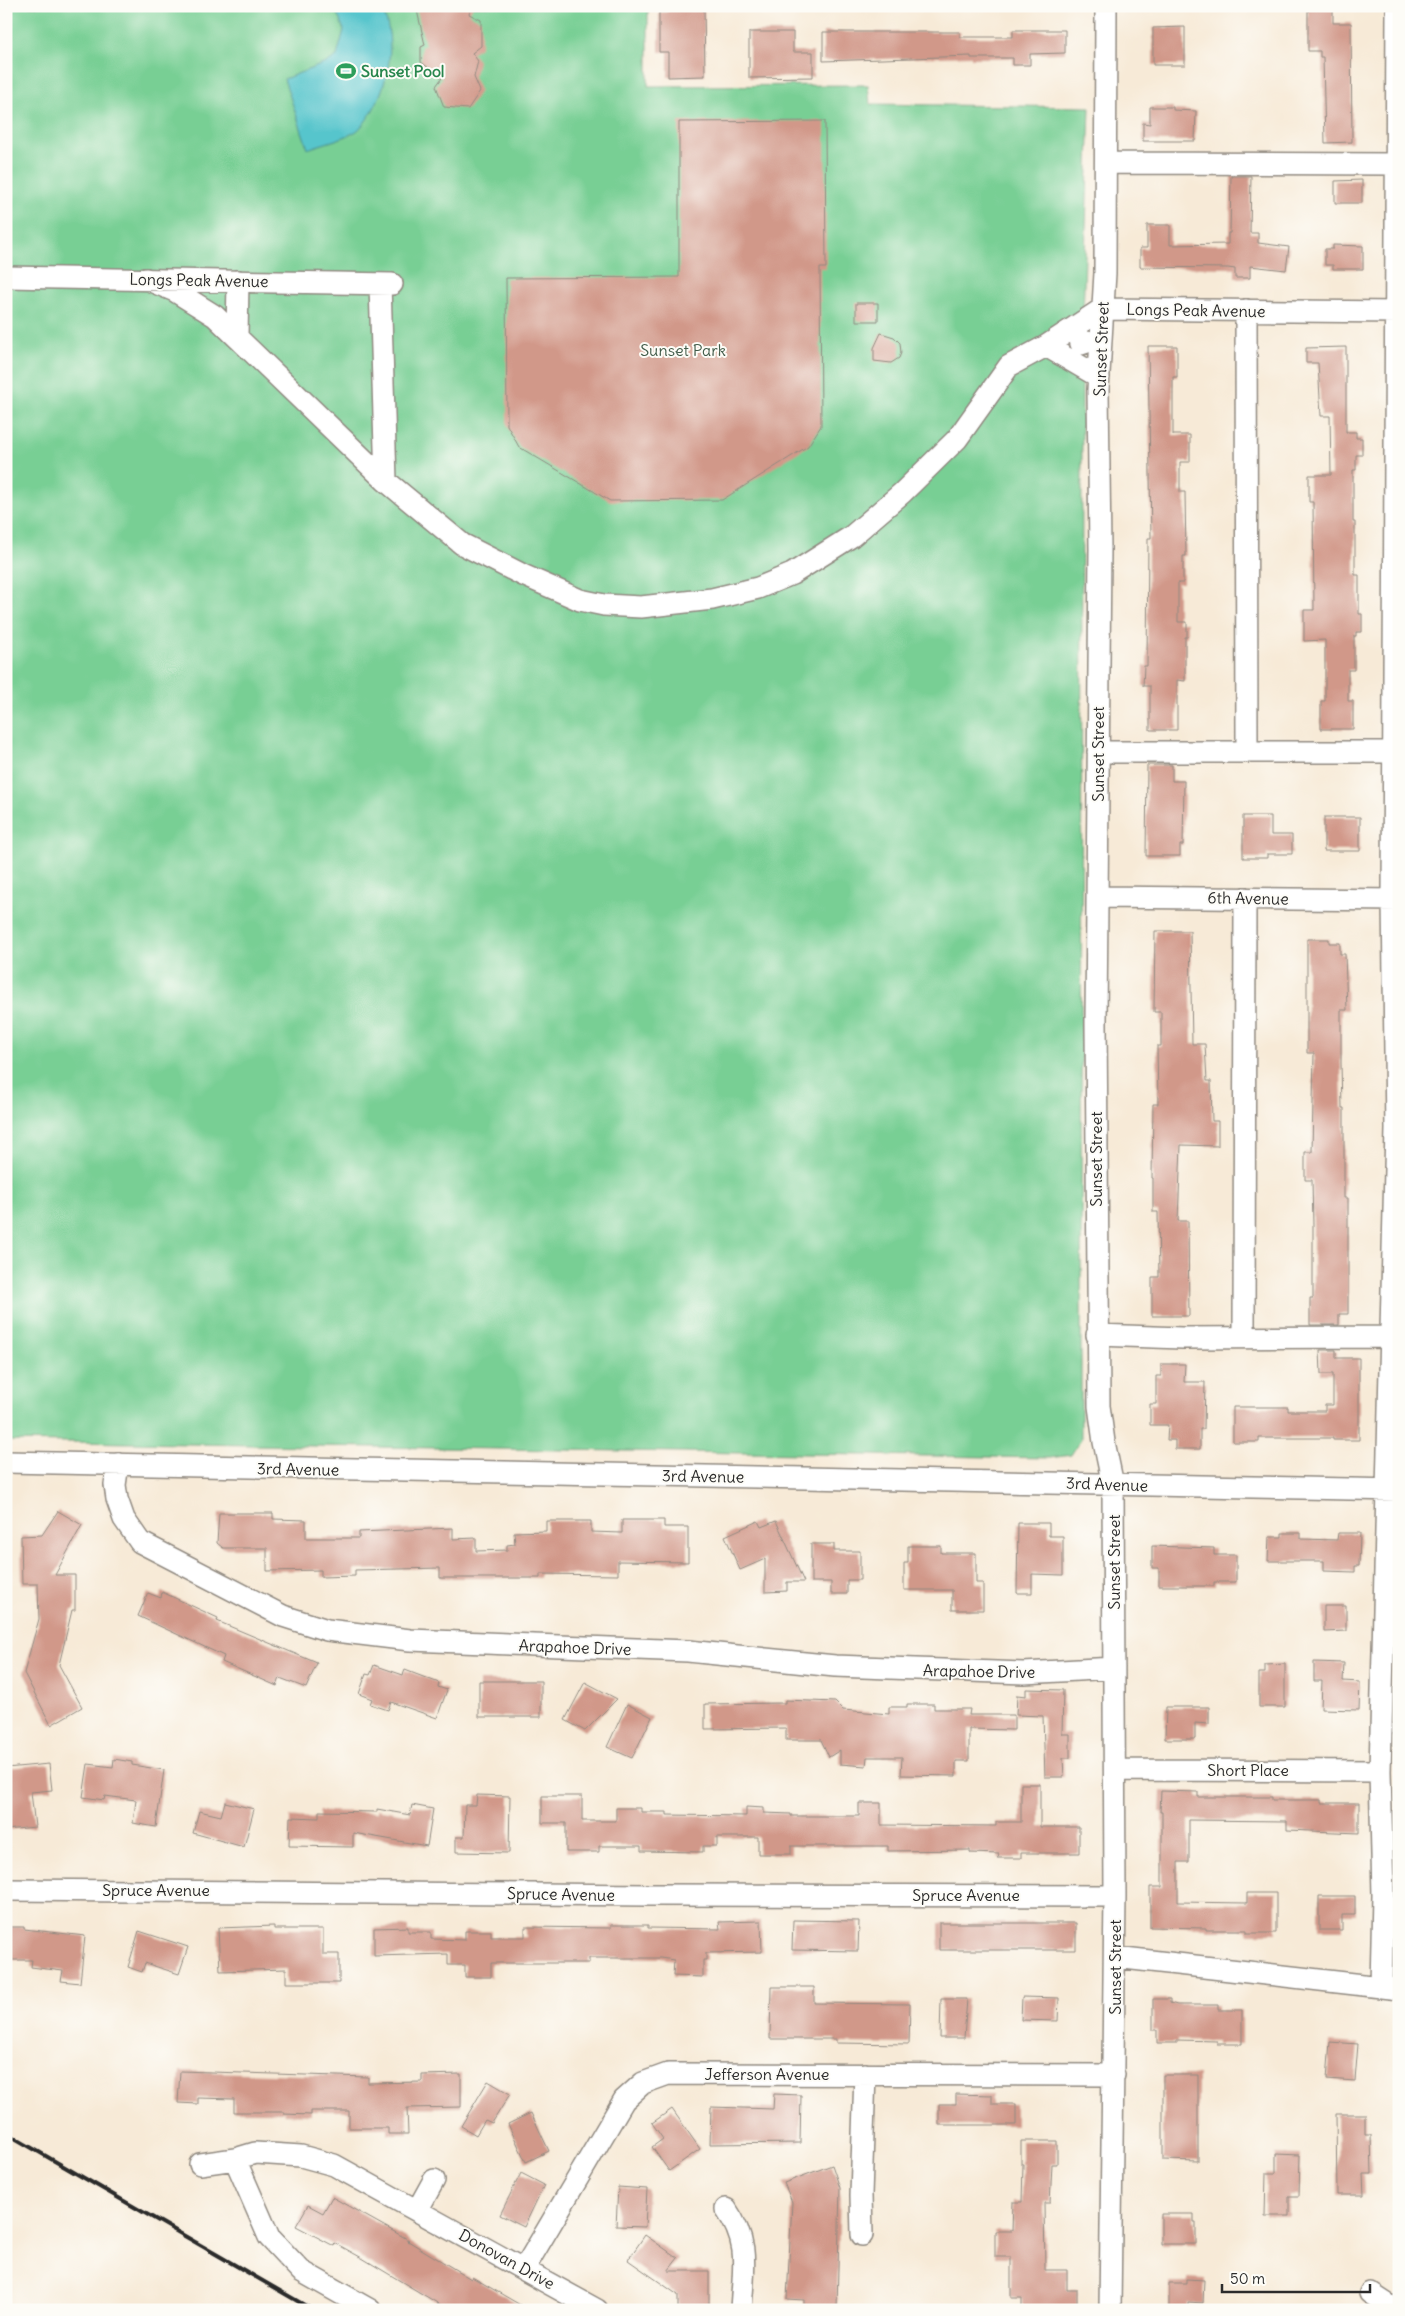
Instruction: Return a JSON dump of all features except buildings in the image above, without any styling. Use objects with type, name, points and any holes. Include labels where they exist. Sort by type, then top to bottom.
[{"type":"street","name":"Sunset Street","points":[[1106,6],[1105,273],[1099,377],[1097,1335],[1099,1406],[1113,1484],[1115,1957],[1110,2310]]},
{"type":"street","points":[[1115,1957],[1390,1988],[1383,1895],[1380,1771],[1393,1490],[1395,1337],[1396,6]]},
{"type":"street","points":[[1106,163],[1397,164]]},
{"type":"street","name":"Longs Peak Avenue","points":[[6,277],[386,284],[386,481]]},
{"type":"street","points":[[146,279],[175,291],[197,304],[237,336],[386,481],[428,518],[467,548],[523,576],[580,600],[604,605],[641,608],[712,599],[744,592],[782,578],[852,536],[902,493],[957,439],[1009,366],[1046,346],[1102,308]]},
{"type":"street","points":[[237,336],[238,281]]},
{"type":"street","name":"Longs Peak Avenue","points":[[1102,308],[1397,312]]},
{"type":"street","points":[[1246,310],[1247,752]]},
{"type":"street","points":[[1046,346],[1099,377]]},
{"type":"street","points":[[1098,752],[1396,752]]},
{"type":"street","name":"6th Avenue","points":[[1098,897],[1396,900]]},
{"type":"street","points":[[1244,1337],[1245,898]]},
{"type":"street","points":[[1097,1335],[1395,1337]]},
{"type":"street","name":"3rd Avenue","points":[[6,1462],[1393,1490]]},
{"type":"street","name":"Arapahoe Drive","points":[[118,1464],[115,1485],[117,1499],[124,1520],[140,1542],[283,1616],[327,1630],[410,1640],[688,1651],[835,1666],[1024,1673],[1114,1668]]},
{"type":"street","name":"Short Place","points":[[1115,1770],[1380,1771]]},
{"type":"street","name":"Spruce Avenue","points":[[6,1890],[1115,1896]]},
{"type":"street","name":"Jefferson Avenue","points":[[524,2269],[624,2100],[643,2083],[668,2074],[1114,2075]]},
{"type":"street","points":[[862,2235],[861,2195],[865,2074]]},
{"type":"street","name":"Donovan Drive","points":[[200,2164],[255,2154],[292,2156],[334,2164],[597,2310]]},
{"type":"street","points":[[235,2159],[269,2237],[301,2271],[370,2310]]},
{"type":"street","points":[[418,2209],[434,2180]]},
{"type":"street","points":[[726,2209],[738,2226],[744,2245],[741,2310]]},
{"type":"street","points":[[1370,2294],[1396,2310]]},
{"type":"green space","name":"Sunset Park","points":[[6,6],[648,6],[648,86],[868,85],[870,104],[1090,107],[1082,347],[1081,1439],[1071,1455],[1050,1458],[6,1441]]},
{"type":"water","name":"Sunset Pool","points":[[334,6],[380,6],[386,20],[389,36],[388,70],[377,103],[359,129],[343,138],[308,149],[284,79],[326,63],[337,56],[344,30]]},
{"type":"railway","points":[[6,2133],[313,2310]]},
{"type":"place","name":"Sunset Pool","points":[[346,71]]}]
